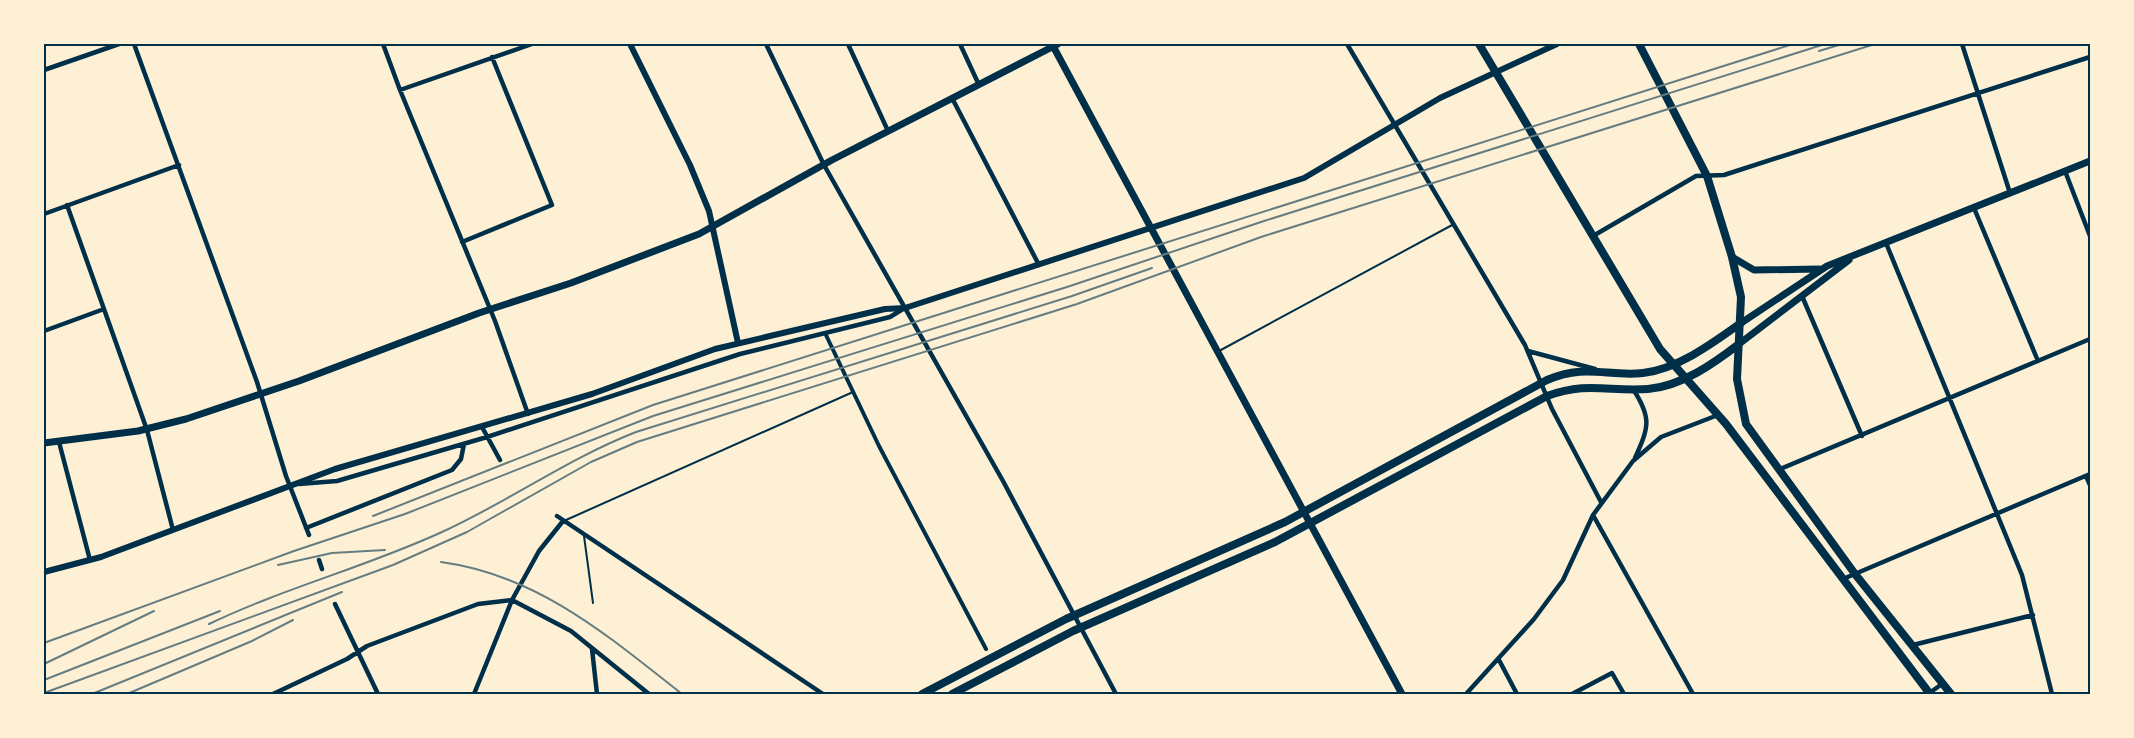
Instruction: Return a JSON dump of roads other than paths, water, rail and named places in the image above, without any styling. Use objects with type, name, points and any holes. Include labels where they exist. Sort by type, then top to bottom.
[{"type":"main road","points":[[1479,44],[1672,365],[1719,415],[1929,694]]},
{"type":"main road","points":[[1639,44],[1707,176],[1732,257],[1741,292],[1737,385],[1742,414],[1751,434],[1855,574],[1951,694]]},
{"type":"main road","points":[[44,443],[147,430],[261,394],[490,309],[654,252],[699,234],[888,131],[1055,45],[1217,352],[1402,694]]},
{"type":"main road","points":[[922,694],[1075,615],[1260,534],[1304,512],[1541,383],[1568,373],[1597,370],[1636,373],[1672,365],[1822,269],[2091,161]]},
{"type":"main road","points":[[952,694],[1082,626],[1310,524],[1547,396],[1591,387],[1633,389],[1665,387],[1685,379],[1739,344],[1855,255]]},
{"type":"main road","points":[[1732,257],[1754,270],[1822,269]]},
{"type":"street","points":[[44,70],[119,44]]},
{"type":"street","points":[[134,44],[261,394],[290,485],[309,535]]},
{"type":"street","points":[[383,44],[490,309],[528,414]]},
{"type":"street","points":[[400,90],[532,44]]},
{"type":"street","points":[[630,44],[690,165],[713,226],[740,354]]},
{"type":"street","points":[[766,44],[824,165],[1082,626],[1116,694]]},
{"type":"street","points":[[848,44],[888,131]]},
{"type":"street","points":[[960,44],[979,85]]},
{"type":"street","points":[[1347,44],[1528,351],[1547,396],[1601,502]]},
{"type":"street","points":[[290,485],[337,481],[487,437],[740,354],[890,317],[905,308],[1304,178],[1440,98],[1557,44]]},
{"type":"street","points":[[1962,44],[2010,193]]},
{"type":"street","points":[[462,242],[552,205],[492,57]]},
{"type":"street","points":[[1593,236],[1696,177],[1719,176],[2091,57]]},
{"type":"street","points":[[952,98],[1039,265]]},
{"type":"street","points":[[44,214],[179,165]]},
{"type":"street","points":[[2065,171],[2091,236]]},
{"type":"street","points":[[67,206],[147,430],[173,530]]},
{"type":"street","points":[[1974,208],[2038,361]]},
{"type":"street","points":[[1886,243],[2022,575],[2052,694]]},
{"type":"street","points":[[1802,297],[1862,436]]},
{"type":"street","points":[[44,572],[90,561],[290,485],[528,414],[738,343],[885,309],[905,308]]},
{"type":"street","points":[[44,331],[104,309]]},
{"type":"street","points":[[825,333],[853,392],[986,649]]},
{"type":"street","points":[[1778,470],[2091,339]]},
{"type":"street","points":[[1528,351],[1597,370]]},
{"type":"street","points":[[1633,389],[1644,407],[1647,419],[1647,432],[1633,461]]},
{"type":"street","points":[[1466,694],[1499,660],[1563,580],[1593,515],[1633,461],[1661,437],[1719,415]]},
{"type":"street","points":[[483,427],[500,460]]},
{"type":"street","points":[[59,442],[90,561]]},
{"type":"street","points":[[306,528],[452,470],[461,459],[464,444]]},
{"type":"street","points":[[1843,579],[2088,475],[2091,485]]},
{"type":"street","points":[[1593,515],[1693,694]]},
{"type":"street","points":[[557,516],[823,694]]},
{"type":"street","points":[[474,694],[477,680],[512,600],[539,551],[563,521]]},
{"type":"street","points":[[319,561],[322,569]]},
{"type":"street","points":[[273,694],[357,652],[478,604],[512,600],[571,631],[649,694]]},
{"type":"street","points":[[335,604],[378,694]]},
{"type":"street","points":[[1913,645],[2032,615]]},
{"type":"street","points":[[592,649],[597,694]]},
{"type":"street","points":[[1499,660],[1516,694]]},
{"type":"street","points":[[1572,694],[1612,672],[1624,694]]},
{"type":"street","points":[[1929,694],[1942,684]]},
{"type":"lane","points":[[1217,352],[1454,224]]},
{"type":"lane","points":[[563,521],[853,392]]},
{"type":"lane","points":[[584,536],[593,603]]},
{"type":"railway","points":[[373,516],[653,405],[1793,44]]},
{"type":"railway","points":[[44,643],[294,551],[405,514],[653,416],[1067,287],[1261,222],[1825,44]]},
{"type":"railway","points":[[1819,51],[1842,44]]},
{"type":"railway","points":[[44,693],[393,565],[467,532],[591,462],[637,442],[1077,304],[1261,237],[1875,44]]},
{"type":"railway","points":[[209,624],[266,599],[413,545],[442,532],[586,455],[636,432],[1072,296],[1152,268]]},
{"type":"railway","points":[[278,565],[332,553],[385,550]]},
{"type":"railway","points":[[441,562],[476,569],[540,594],[599,630],[682,694]]},
{"type":"railway","points":[[92,694],[342,592]]},
{"type":"railway","points":[[44,664],[154,611]]},
{"type":"railway","points":[[44,680],[220,611]]},
{"type":"railway","points":[[127,694],[252,641],[293,620]]}]
